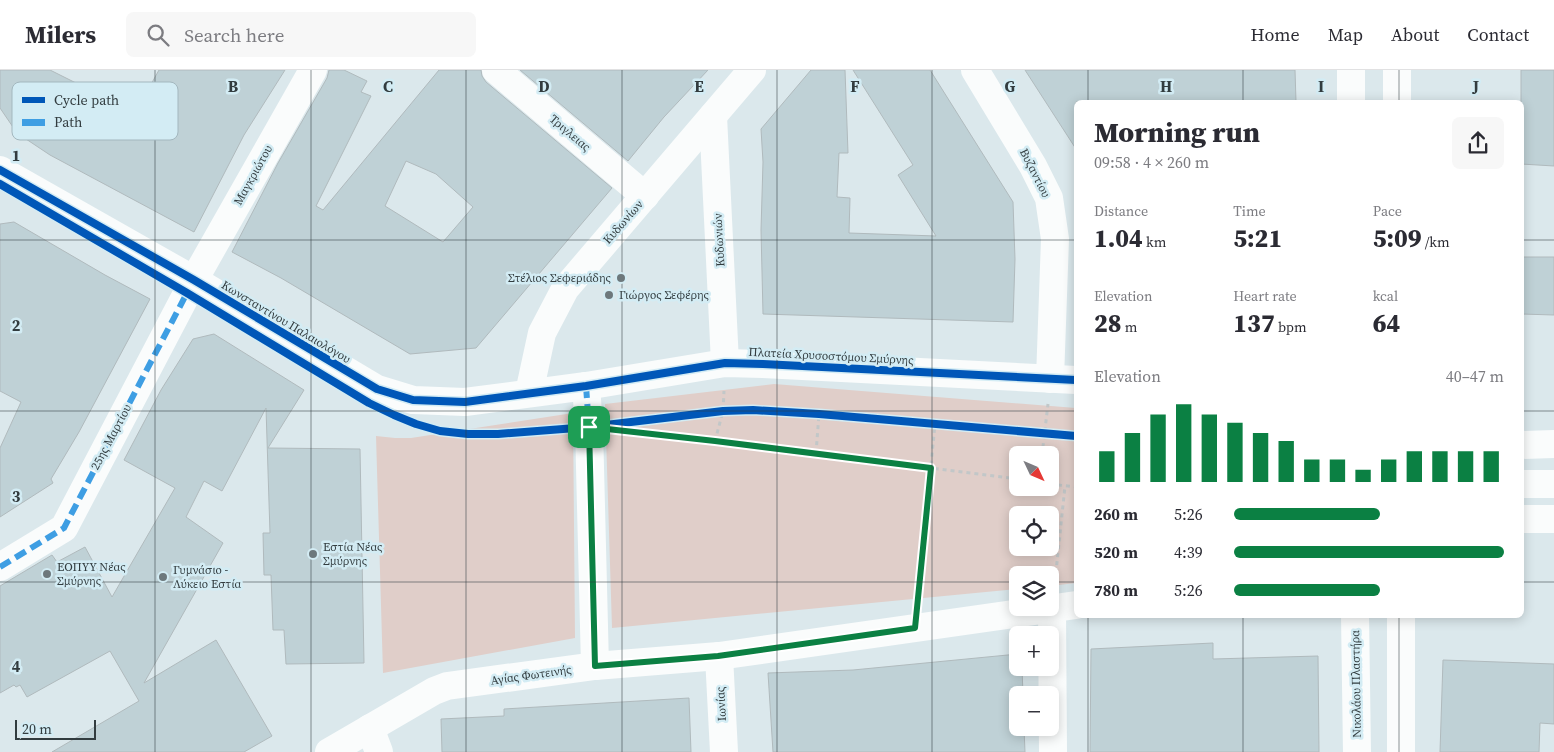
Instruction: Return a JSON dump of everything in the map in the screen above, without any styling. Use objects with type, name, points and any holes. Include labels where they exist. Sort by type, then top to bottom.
[{"type":"street","name":"Μαγκριώτου","points":[[194,280],[312,70]]},
{"type":"street","name":"Τριγλειας","points":[[496,70],[645,196]]},
{"type":"street","name":"Κυδωνίων","points":[[529,393],[542,333],[565,288],[752,70]]},
{"type":"street","name":"Βυζαντίου","points":[[975,70],[1033,166],[1049,198],[1055,239],[1063,380]]},
{"type":"street","points":[[1351,70],[1351,100]]},
{"type":"street","points":[[1397,70],[1397,100]]},
{"type":"street","name":"Κυδωνιών","points":[[713,116],[725,363]]},
{"type":"street","name":"Κωνσταντίνου Παλαιολόγου","points":[[0,170],[194,280],[377,389],[413,400],[465,402],[586,386]]},
{"type":"street","name":"25ης Μαρτίου","points":[[0,567],[64,528],[194,280]]},
{"type":"street","name":"Πλατεία Χρυσοστόμου Σμύρνης","points":[[586,386],[725,363],[1063,380]]},
{"type":"street","points":[[586,386],[589,427],[595,666]]},
{"type":"street","points":[[1524,445],[1554,444]]},
{"type":"street","points":[[1524,484],[1554,484]]},
{"type":"street","points":[[1524,519],[1554,519]]},
{"type":"street","points":[[1053,752],[1064,607]]},
{"type":"street","name":"Αγίας Φωτεινής","points":[[329,752],[374,740],[434,691],[448,686],[595,666],[718,656],[1064,607]]},
{"type":"street","name":"Νικολάου Πλαστήρα","points":[[1355,618],[1357,752]]},
{"type":"street","points":[[1401,618],[1401,752]]},
{"type":"street","name":"Ιωνίας","points":[[718,656],[724,752]]},
{"type":"path","points":[[1045,446],[1063,380]]},
{"type":"path","points":[[715,441],[723,411]]},
{"type":"path","points":[[816,453],[819,414]]},
{"type":"path","points":[[915,628],[935,424]]},
{"type":"path","points":[[589,427],[1009,478]]},
{"type":"path","points":[[1059,485],[1074,488]]},
{"type":"path","points":[[1064,607],[1065,486]]},
{"type":"shaded area","points":[[774,384],[1074,408],[1074,583],[1059,585],[1059,566],[1009,566],[1009,590],[612,628],[605,404]]},
{"type":"shaded area","points":[[573,413],[575,638],[383,673],[376,436],[411,438]]},
{"type":"building","points":[[0,70],[50,70],[74,82],[12,82],[12,126],[0,108]]},
{"type":"building","points":[[159,70],[285,70],[244,135],[194,232],[50,155],[28,140],[178,140],[178,82],[152,82]]},
{"type":"building","points":[[329,70],[344,70],[367,81],[361,92],[371,96],[316,206],[323,210],[439,70],[481,70],[486,82],[612,188],[476,348],[410,354],[281,278],[232,252],[278,163],[327,78]],"holes":[[[406,161],[436,174],[473,207],[443,242],[385,206]]]},
{"type":"building","points":[[520,70],[708,70],[664,117],[628,161]]},
{"type":"building","points":[[811,70],[845,70],[848,153],[839,153],[837,197],[850,198],[849,233],[936,236],[898,175],[913,165],[853,70],[930,70],[1013,202],[1015,259],[1013,322],[763,314],[761,230],[763,162],[761,129]]},
{"type":"building","points":[[1025,70],[1295,70],[1296,100],[1074,100],[1074,146]]},
{"type":"building","points":[[1521,70],[1554,70],[1554,166],[1524,164],[1524,100],[1521,100]]},
{"type":"building","points":[[14,222],[150,299],[79,432],[51,479],[53,483],[0,517],[0,448],[21,402],[0,391],[0,224]]},
{"type":"building","points":[[1524,257],[1554,257],[1554,315],[1524,314]]},
{"type":"building","points":[[214,334],[304,390],[268,448],[360,449],[364,663],[286,664],[284,630],[273,630],[271,575],[264,575],[263,533],[270,533],[266,408],[222,491],[204,481],[186,517],[223,543],[144,683],[216,640],[272,736],[244,752],[52,752],[139,701],[110,651],[27,697],[20,685],[16,687],[14,685],[0,693],[0,586],[52,555],[57,562],[85,547],[112,597],[175,488],[124,460],[161,390],[193,339]]},
{"type":"building","points":[[1213,643],[1213,659],[1318,656],[1319,752],[1090,752],[1091,649]]},
{"type":"building","points":[[1009,655],[1009,676],[1022,676],[1023,686],[1009,686],[1009,736],[1024,736],[1025,752],[773,752],[768,673],[853,670]]},
{"type":"building","points":[[1443,660],[1554,664],[1554,724],[1540,723],[1539,752],[1440,752]]},
{"type":"building","points":[[689,698],[691,752],[442,752],[441,719],[504,716],[504,709]]},
{"type":"marked path","points":[[0,567],[64,528],[188,291]]},
{"type":"marked path","points":[[586,386],[589,427],[595,666]]},
{"type":"cycle path","points":[[0,170],[194,280],[377,389],[413,400],[465,402],[586,386],[725,363],[1074,380]]},
{"type":"cycle path","points":[[0,184],[187,293],[369,403],[416,424],[440,431],[468,434],[498,434],[589,427],[723,411],[753,410],[1074,436]]},
{"type":"place","name":"Στέλιος Σεφεριάδης","points":[[621,278]]},
{"type":"place","name":"Γιώργος Σεφέρης","points":[[609,295]]},
{"type":"place","name":"Εστία Νέας Σμύρνης","points":[[313,554]]},
{"type":"place","name":"ΕΟΠΥΥ Νέας Σμύρνης","points":[[47,574]]},
{"type":"place","name":"Γυμνάσιο - Λύκειο Εστία","points":[[163,577]]},
{"type":"route","points":[[589,427],[931,468],[915,628],[718,656],[595,666],[589,427]]}]
